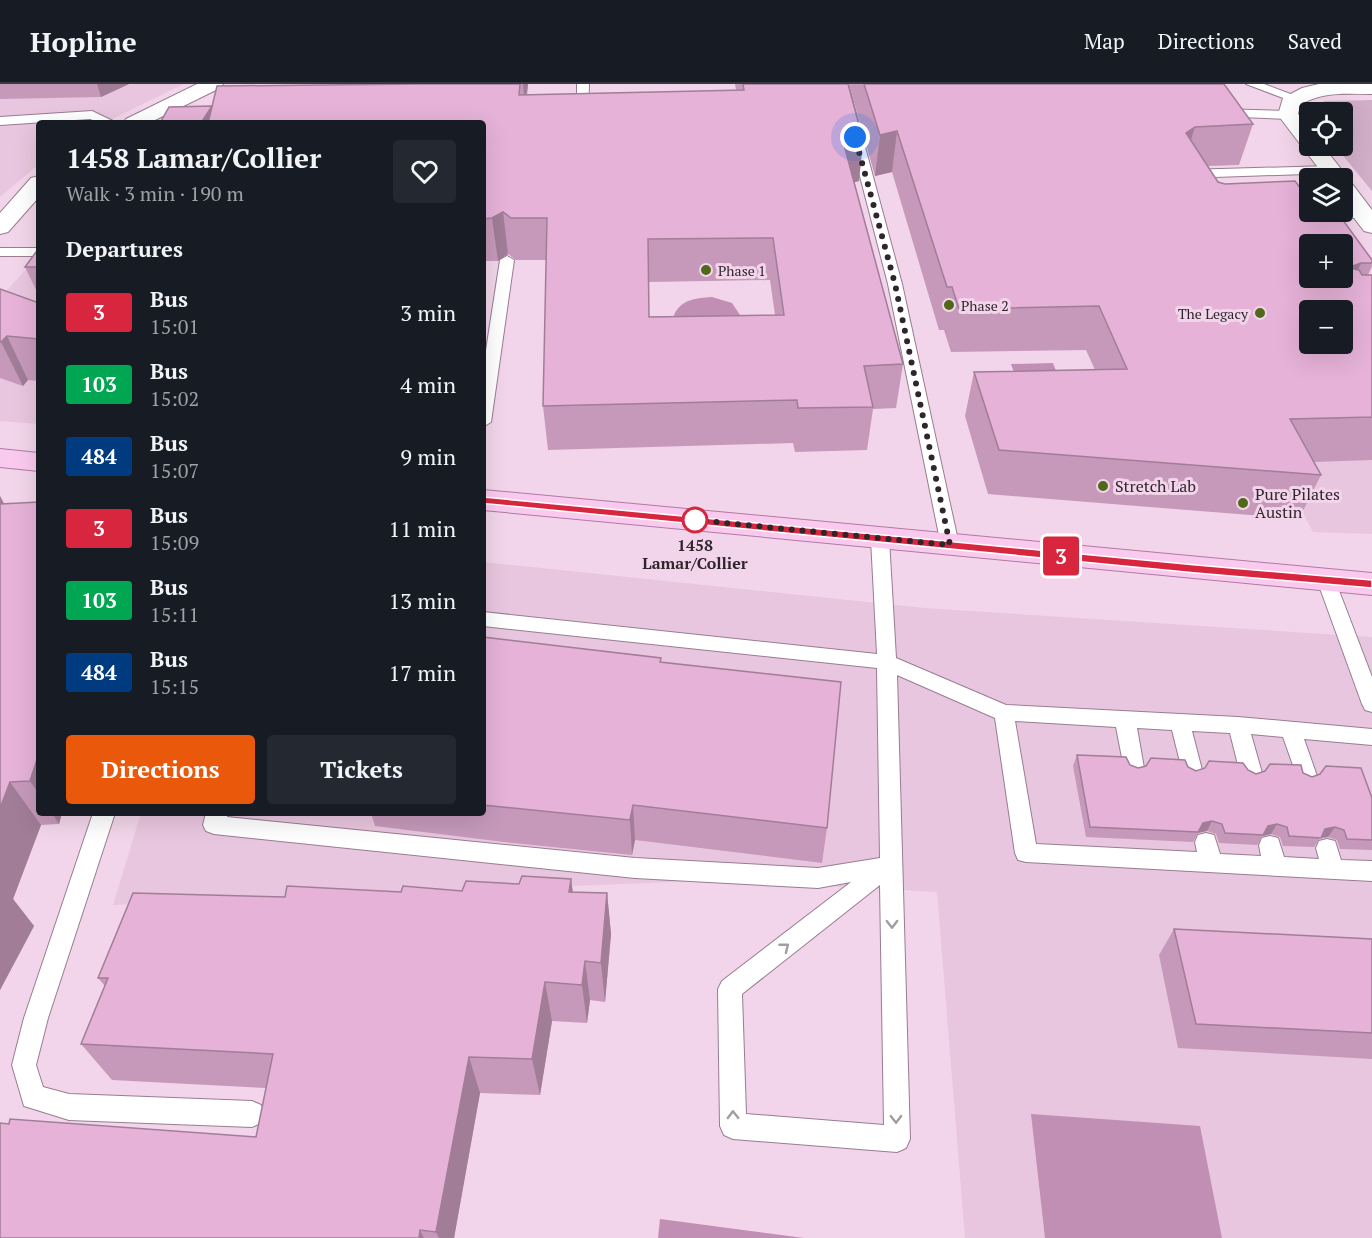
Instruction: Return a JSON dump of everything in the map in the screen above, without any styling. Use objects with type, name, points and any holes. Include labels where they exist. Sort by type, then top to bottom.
[{"type":"main road","points":[[0,458],[36,462]]},
{"type":"main road","points":[[486,500],[1372,584]]},
{"type":"street","points":[[139,120],[213,84]]},
{"type":"street","points":[[1299,120],[1292,106],[1300,94],[1320,89],[1372,88]]},
{"type":"street","points":[[1320,156],[1329,168]]},
{"type":"street","points":[[0,227],[36,186]]},
{"type":"street","points":[[1353,200],[1368,220]]},
{"type":"lane","points":[[572,116],[584,116],[584,84]]},
{"type":"lane","points":[[842,84],[895,284],[950,545]]},
{"type":"lane","points":[[1252,84],[1292,106]]},
{"type":"lane","points":[[171,105],[191,110]]},
{"type":"lane","points":[[1211,112],[1292,106]]},
{"type":"lane","points":[[0,120],[93,115],[104,120]]},
{"type":"lane","points":[[1193,192],[1182,174],[1299,177]]},
{"type":"lane","points":[[1353,219],[1368,220]]},
{"type":"lane","points":[[0,252],[36,252]]},
{"type":"lane","points":[[486,402],[507,260]]},
{"type":"lane","points":[[880,539],[887,662],[897,1139],[733,1126],[730,989],[890,865]]},
{"type":"lane","points":[[1326,580],[1372,704]]},
{"type":"lane","points":[[486,619],[887,662],[1004,713],[1239,725],[1372,736]]},
{"type":"lane","points":[[1004,713],[1026,853],[1144,849],[1272,855],[1333,869],[1372,871]]},
{"type":"lane","points":[[1125,719],[1134,768]]},
{"type":"lane","points":[[1180,722],[1192,770]]},
{"type":"lane","points":[[1239,725],[1251,773]]},
{"type":"lane","points":[[1291,729],[1306,776]]},
{"type":"lane","points":[[103,816],[36,1018],[24,1065],[33,1096],[69,1107],[252,1114]]},
{"type":"lane","points":[[217,816],[214,825],[635,868],[818,878],[890,865]]},
{"type":"lane","points":[[1327,848],[1333,869]]},
{"type":"shaded area","points":[[0,84],[184,84],[110,120],[36,120],[36,167],[0,197]]},
{"type":"shaded area","points":[[1372,100],[1372,191],[1343,156],[1353,156],[1353,102],[1323,102]]},
{"type":"shaded area","points":[[36,258],[36,424],[0,421],[0,298]]},
{"type":"shaded area","points":[[712,297],[732,303],[740,315],[740,321],[676,321],[674,315],[685,303]]},
{"type":"shaded area","points":[[1053,363],[1067,399],[1024,400],[1011,364]]},
{"type":"shaded area","points":[[1372,383],[1372,534],[1313,532],[1235,387]]},
{"type":"shaded area","points":[[486,562],[925,608],[1372,637],[1372,1238],[965,1238],[937,892],[720,880],[113,905],[140,816],[486,816]]},
{"type":"shaded area","points":[[1031,1114],[1200,1126],[1222,1238],[1045,1238]]},
{"type":"shaded area","points":[[660,1219],[804,1238],[658,1238]]},
{"type":"building","points":[[520,84],[519,95],[744,90],[743,84],[848,84],[863,140],[844,145],[903,364],[864,366],[873,407],[798,408],[797,400],[543,406],[547,218],[511,218],[503,212],[486,219],[486,120],[209,120],[217,86]],"holes":[[[773,238],[784,315],[649,317],[648,239]]]},
{"type":"building","points":[[864,84],[1224,84],[1253,124],[1195,127],[1186,133],[1218,182],[1225,184],[1295,181],[1299,186],[1299,222],[1344,222],[1372,260],[1372,263],[1353,266],[1362,275],[1372,275],[1372,417],[1290,419],[1321,475],[999,450],[974,372],[1127,369],[1099,306],[959,309],[952,287],[947,287],[897,131],[880,135]]},
{"type":"building","points":[[212,106],[203,120],[162,120],[169,107]]},
{"type":"building","points":[[36,252],[36,267],[25,267]]},
{"type":"building","points":[[0,289],[36,302],[36,339],[7,336],[0,342]]},
{"type":"building","points":[[36,502],[36,762],[30,781],[10,782],[0,808],[0,504]]},
{"type":"building","points":[[486,637],[661,658],[660,662],[841,682],[827,828],[633,805],[630,820],[486,805]]},
{"type":"building","points":[[1077,755],[1126,757],[1130,765],[1138,768],[1146,766],[1151,758],[1185,760],[1188,767],[1196,771],[1205,768],[1209,761],[1243,763],[1248,770],[1256,774],[1265,771],[1270,764],[1301,765],[1303,773],[1312,777],[1320,774],[1326,766],[1361,768],[1372,798],[1372,840],[1347,839],[1344,830],[1335,827],[1325,829],[1321,838],[1289,836],[1287,827],[1277,824],[1268,826],[1263,835],[1225,833],[1222,824],[1212,821],[1203,823],[1198,832],[1090,827]]},
{"type":"building","points":[[522,876],[571,879],[569,892],[607,893],[601,963],[585,961],[582,985],[545,982],[532,1059],[469,1057],[436,1232],[420,1230],[419,1238],[0,1238],[0,1123],[9,1124],[10,1119],[256,1137],[273,1054],[81,1044],[108,978],[98,978],[133,893],[285,897],[287,886],[401,892],[403,886],[462,891],[466,881],[519,884]]},
{"type":"building","points":[[1174,929],[1372,939],[1372,1033],[1196,1024]]},
{"type":"bus line","name":"3","points":[[486,500],[1372,584]]},
{"type":"place","name":"Phase 1","points":[[706,270]]},
{"type":"place","name":"Phase 2","points":[[949,305]]},
{"type":"place","name":"The Legacy","points":[[1260,313]]},
{"type":"place","name":"Stretch Lab","points":[[1103,486]]},
{"type":"place","name":"Pure Pilates Austin","points":[[1243,503]]},
{"type":"place","name":"1458 Lamar/Collier","points":[[695,520]]},
{"type":"route","points":[[695,520],[950,545],[895,284],[855,137]]}]
